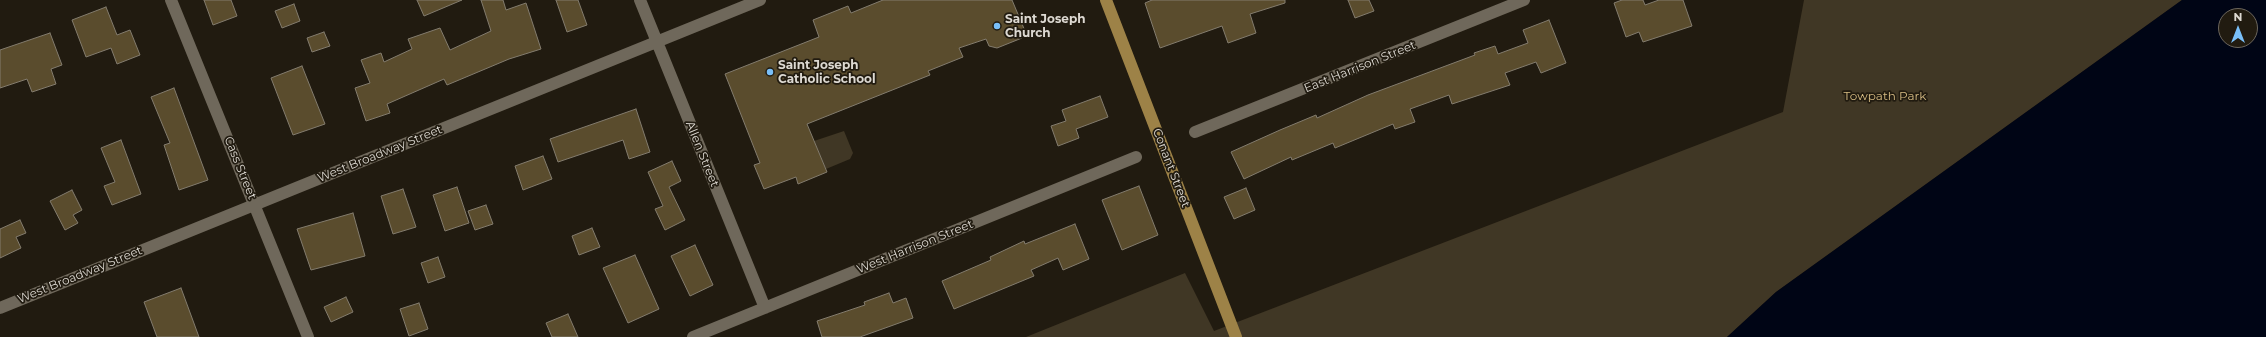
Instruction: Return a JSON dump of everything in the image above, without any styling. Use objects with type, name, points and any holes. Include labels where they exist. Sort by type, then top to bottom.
[{"type":"main road","name":"Conant Street","points":[[1106,0],[1236,337]]},
{"type":"street","name":"Cass Street","points":[[171,0],[308,337]]},
{"type":"street","name":"Allen Street","points":[[640,0],[765,308]]},
{"type":"street","name":"West Broadway Street","points":[[0,308],[760,0]]},
{"type":"street","name":"East Harrison Street","points":[[1195,132],[1524,0]]},
{"type":"street","name":"West Harrison Street","points":[[693,337],[1136,158]]},
{"type":"green space","name":"Towpath Park","points":[[1804,0],[2182,0],[1776,292],[1727,337],[1026,337],[1185,273],[1214,331],[1783,112]]},
{"type":"green space","points":[[844,131],[853,153],[850,159],[826,169],[814,141]]},
{"type":"water","points":[[2182,0],[2266,0],[2266,337],[1727,337],[1776,292]]},
{"type":"building","points":[[204,0],[231,0],[237,16],[213,25]]},
{"type":"building","points":[[417,0],[462,0],[424,16]]},
{"type":"building","points":[[481,0],[503,0],[506,10],[526,3],[541,49],[509,59],[447,85],[444,79],[387,104],[390,113],[366,121],[355,88],[370,83],[361,60],[381,53],[384,62],[412,49],[408,39],[440,28],[450,50],[491,31]]},
{"type":"building","points":[[556,0],[578,0],[587,25],[567,32]]},
{"type":"building","name":"Saint Joseph Catholic School","points":[[883,0],[1012,0],[1025,31],[1020,33],[1022,38],[997,48],[989,46],[986,39],[959,48],[963,57],[928,71],[930,75],[807,124],[827,172],[798,184],[796,177],[764,189],[754,165],[760,163],[725,74],[819,37],[813,20],[848,6],[851,13]]},
{"type":"building","points":[[1152,0],[1285,0],[1285,3],[1250,14],[1256,33],[1228,43],[1222,26],[1160,48],[1145,3]]},
{"type":"building","points":[[1348,0],[1369,0],[1374,11],[1355,18]]},
{"type":"building","points":[[1622,0],[1643,0],[1645,5],[1659,0],[1683,0],[1692,26],[1643,42],[1639,32],[1626,37],[1614,3]]},
{"type":"building","points":[[294,4],[300,21],[282,28],[275,11]]},
{"type":"building","points":[[106,7],[117,35],[130,30],[140,55],[117,64],[111,48],[86,57],[72,20]]},
{"type":"building","points":[[1549,20],[1566,63],[1541,73],[1536,62],[1505,73],[1510,85],[1452,104],[1449,95],[1410,109],[1415,122],[1395,129],[1393,124],[1335,148],[1333,143],[1292,160],[1291,157],[1244,179],[1231,152],[1316,115],[1317,118],[1368,95],[1475,55],[1474,53],[1495,46],[1498,54],[1528,43],[1523,30]]},
{"type":"building","points":[[324,32],[330,46],[312,52],[307,38]]},
{"type":"building","points":[[50,33],[62,65],[51,69],[56,84],[32,92],[27,79],[0,88],[0,50]]},
{"type":"building","points":[[302,66],[325,124],[293,135],[271,78]]},
{"type":"building","points":[[174,88],[208,180],[179,190],[164,145],[170,143],[151,97]]},
{"type":"building","points":[[1100,96],[1108,117],[1076,129],[1079,138],[1058,146],[1051,126],[1066,121],[1062,110]]},
{"type":"building","points":[[636,109],[650,152],[629,159],[623,140],[558,162],[550,139]]},
{"type":"building","points":[[121,140],[141,194],[112,205],[104,186],[115,182],[101,148]]},
{"type":"building","points":[[543,156],[552,179],[523,190],[515,166]]},
{"type":"building","points":[[672,161],[681,181],[669,187],[685,220],[665,230],[655,209],[663,206],[648,172]]},
{"type":"building","points":[[1139,186],[1158,235],[1122,250],[1102,200]]},
{"type":"building","points":[[457,187],[469,223],[445,231],[433,195]]},
{"type":"building","points":[[1246,188],[1255,210],[1234,219],[1224,197]]},
{"type":"building","points":[[403,189],[416,227],[393,234],[381,196]]},
{"type":"building","points":[[72,190],[82,210],[73,215],[78,223],[65,230],[50,201]]},
{"type":"building","points":[[486,205],[493,224],[475,230],[468,211]]},
{"type":"building","points":[[353,213],[365,256],[311,270],[297,229]]},
{"type":"building","points":[[20,220],[26,233],[16,237],[21,248],[0,258],[0,229]]},
{"type":"building","points":[[1075,224],[1089,259],[1063,270],[1058,258],[1031,270],[1034,276],[954,309],[942,281],[991,260],[990,257],[1024,241],[1025,244]]},
{"type":"building","points":[[592,228],[600,247],[579,255],[572,236]]},
{"type":"building","points":[[695,245],[713,285],[690,296],[671,256]]},
{"type":"building","points":[[635,255],[659,309],[628,323],[603,268]]},
{"type":"building","points":[[438,257],[445,277],[428,283],[421,263]]},
{"type":"building","points":[[181,288],[199,337],[157,337],[144,302]]},
{"type":"building","points":[[889,293],[893,303],[906,298],[913,318],[860,337],[822,337],[817,321],[865,305],[864,302]]},
{"type":"building","points":[[346,297],[353,312],[331,322],[324,307]]},
{"type":"building","points":[[419,303],[428,329],[409,336],[400,309]]},
{"type":"building","points":[[568,314],[578,337],[552,337],[546,323]]},
{"type":"place","name":"Saint Joseph Church","points":[[997,26]]},
{"type":"place","name":"Saint Joseph Catholic School","points":[[770,72]]}]
